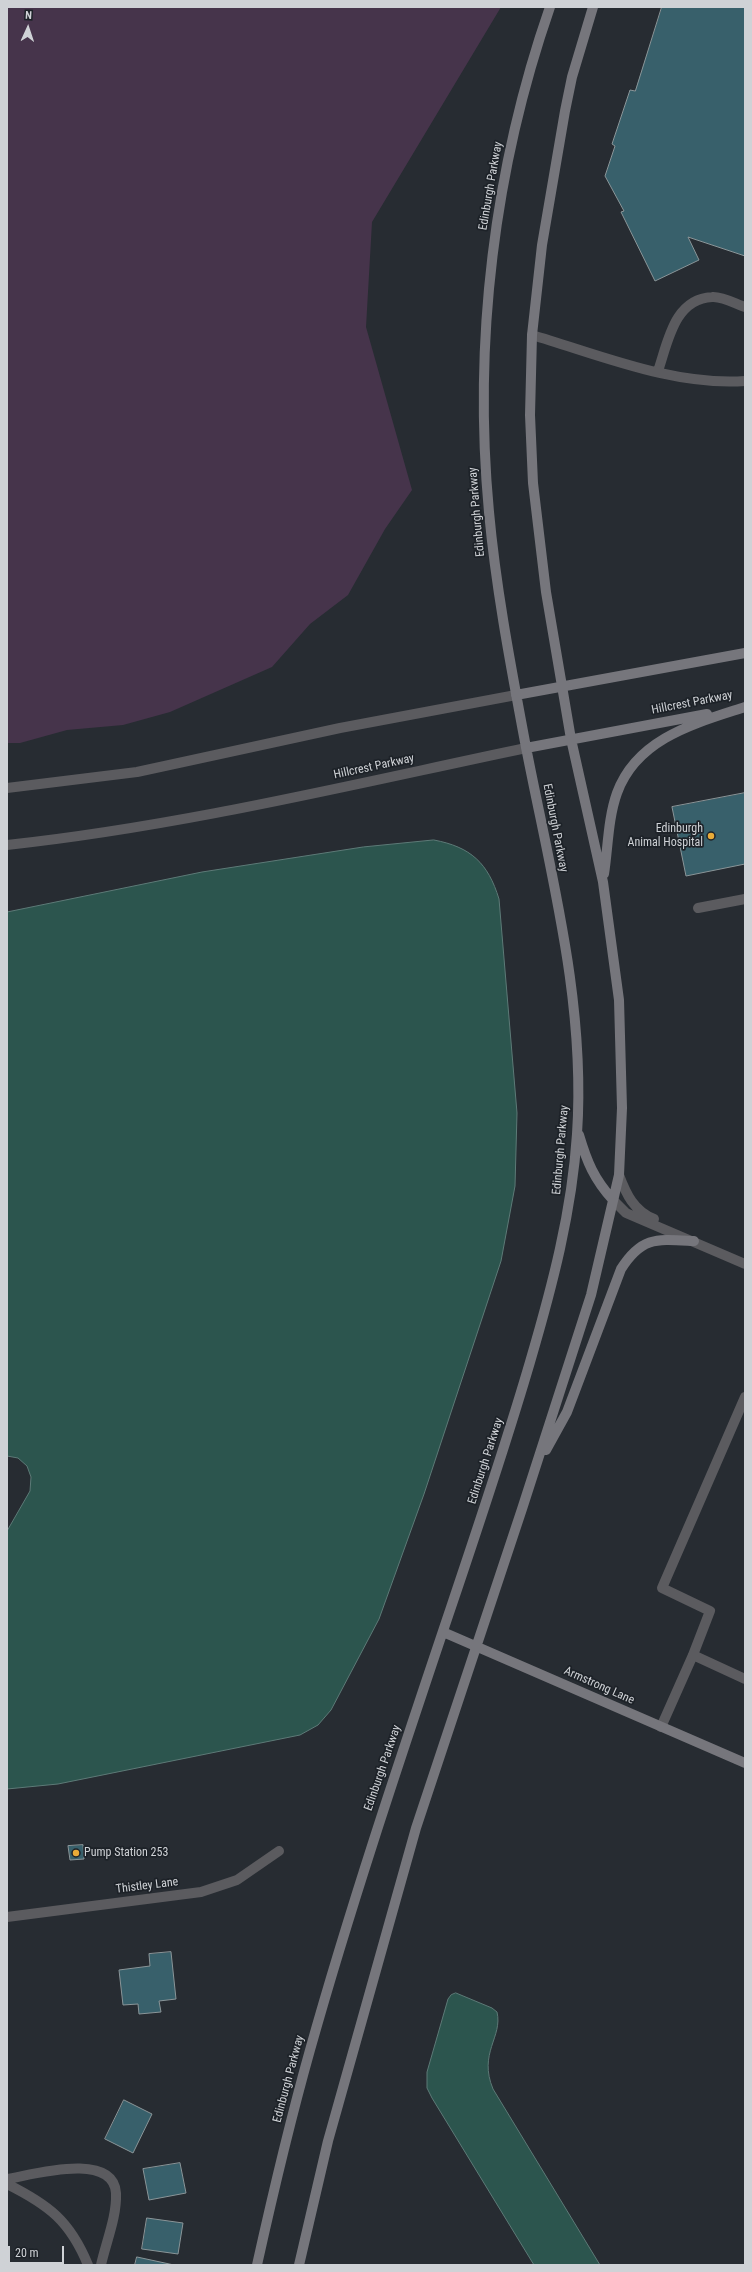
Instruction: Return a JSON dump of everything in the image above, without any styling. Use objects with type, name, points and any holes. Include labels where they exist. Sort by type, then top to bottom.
[{"type":"main road","name":"Edinburgh Parkway","points":[[257,2265],[308,2056],[380,1820],[508,1438],[555,1279],[573,1186],[578,1129],[576,1041],[569,964],[516,695],[488,511],[484,391],[487,323],[493,256],[506,174],[525,88],[550,7]]},
{"type":"main road","points":[[299,2265],[328,2141],[416,1828],[535,1470],[591,1295],[619,1175],[622,1108],[619,1000],[603,882],[571,739],[540,551],[533,483],[530,415],[532,335],[542,245],[572,77],[593,7]]},
{"type":"main road","points":[[516,695],[745,653]]},
{"type":"main road","points":[[603,882],[612,811],[618,792],[626,775],[643,755],[662,739],[684,727],[745,707]]},
{"type":"main road","name":"Hillcrest Parkway","points":[[526,748],[745,707]]},
{"type":"main road","points":[[578,1129],[588,1165],[601,1187],[613,1200]]},
{"type":"main road","points":[[535,1470],[567,1412],[621,1269],[631,1253],[647,1242],[667,1239],[694,1241]]},
{"type":"main road","name":"Armstrong Lane","points":[[443,1632],[745,1763]]},
{"type":"street","points":[[658,372],[676,316],[693,301],[713,297],[745,306]]},
{"type":"street","points":[[532,335],[658,372],[702,379],[745,381]]},
{"type":"street","points":[[7,788],[137,772],[340,728],[516,695]]},
{"type":"street","name":"Hillcrest Parkway","points":[[7,845],[74,837],[198,817],[526,748]]},
{"type":"street","points":[[698,908],[745,899]]},
{"type":"street","points":[[619,1175],[628,1199],[646,1216],[680,1229],[694,1241]]},
{"type":"street","points":[[613,1200],[626,1213],[745,1264]]},
{"type":"street","points":[[661,1727],[693,1655],[710,1610],[662,1588],[745,1397]]},
{"type":"street","points":[[693,1655],[745,1679]]},
{"type":"street","name":"Thistley Lane","points":[[7,1917],[201,1892],[237,1880],[279,1851]]},
{"type":"street","points":[[7,2179],[76,2168],[94,2169],[109,2177],[116,2191],[115,2207],[101,2265]]},
{"type":"street","points":[[7,2184],[44,2204],[64,2222],[80,2246],[88,2265]]},
{"type":"shaded area","points":[[7,7],[501,7],[372,222],[366,327],[412,490],[385,529],[348,595],[310,624],[272,667],[170,712],[123,725],[67,730],[20,743],[7,743]]},
{"type":"shaded area","points":[[434,840],[458,847],[468,852],[476,859],[483,866],[495,886],[499,899],[517,1113],[515,1186],[501,1261],[424,1494],[379,1619],[331,1710],[318,1725],[300,1735],[58,1784],[7,1789],[7,1531],[30,1491],[31,1477],[27,1466],[18,1458],[7,1456],[7,912],[202,872],[363,847]]},
{"type":"shaded area","points":[[456,1993],[492,2008],[497,2012],[497,2030],[489,2055],[488,2065],[489,2076],[493,2089],[600,2265],[534,2265],[432,2098],[427,2088],[427,2072],[448,1999],[451,1995]]},
{"type":"building","points":[[662,7],[745,7],[745,256],[688,237],[699,260],[655,281],[621,212],[624,211],[605,176],[615,146],[612,144],[630,90],[635,91]]},
{"type":"building","name":"Edinburgh Animal Hospital","points":[[745,793],[745,864],[686,876],[672,807]]},
{"type":"building","name":"Pump Station 253","points":[[83,1845],[84,1859],[70,1860],[68,1846]]},
{"type":"building","points":[[171,1952],[176,1999],[159,2001],[161,2012],[139,2014],[138,2004],[123,2005],[119,1970],[150,1966],[149,1954]]},
{"type":"building","points":[[124,2100],[152,2114],[133,2153],[105,2139]]},
{"type":"building","points":[[180,2163],[186,2193],[149,2200],[143,2169]]},
{"type":"building","points":[[147,2218],[183,2223],[178,2254],[142,2249]]},
{"type":"building","points":[[137,2257],[174,2265],[135,2265]]},
{"type":"place","name":"Edinburgh Animal Hospital","points":[[711,836]]},
{"type":"place","name":"Pump Station 253","points":[[76,1853]]}]
